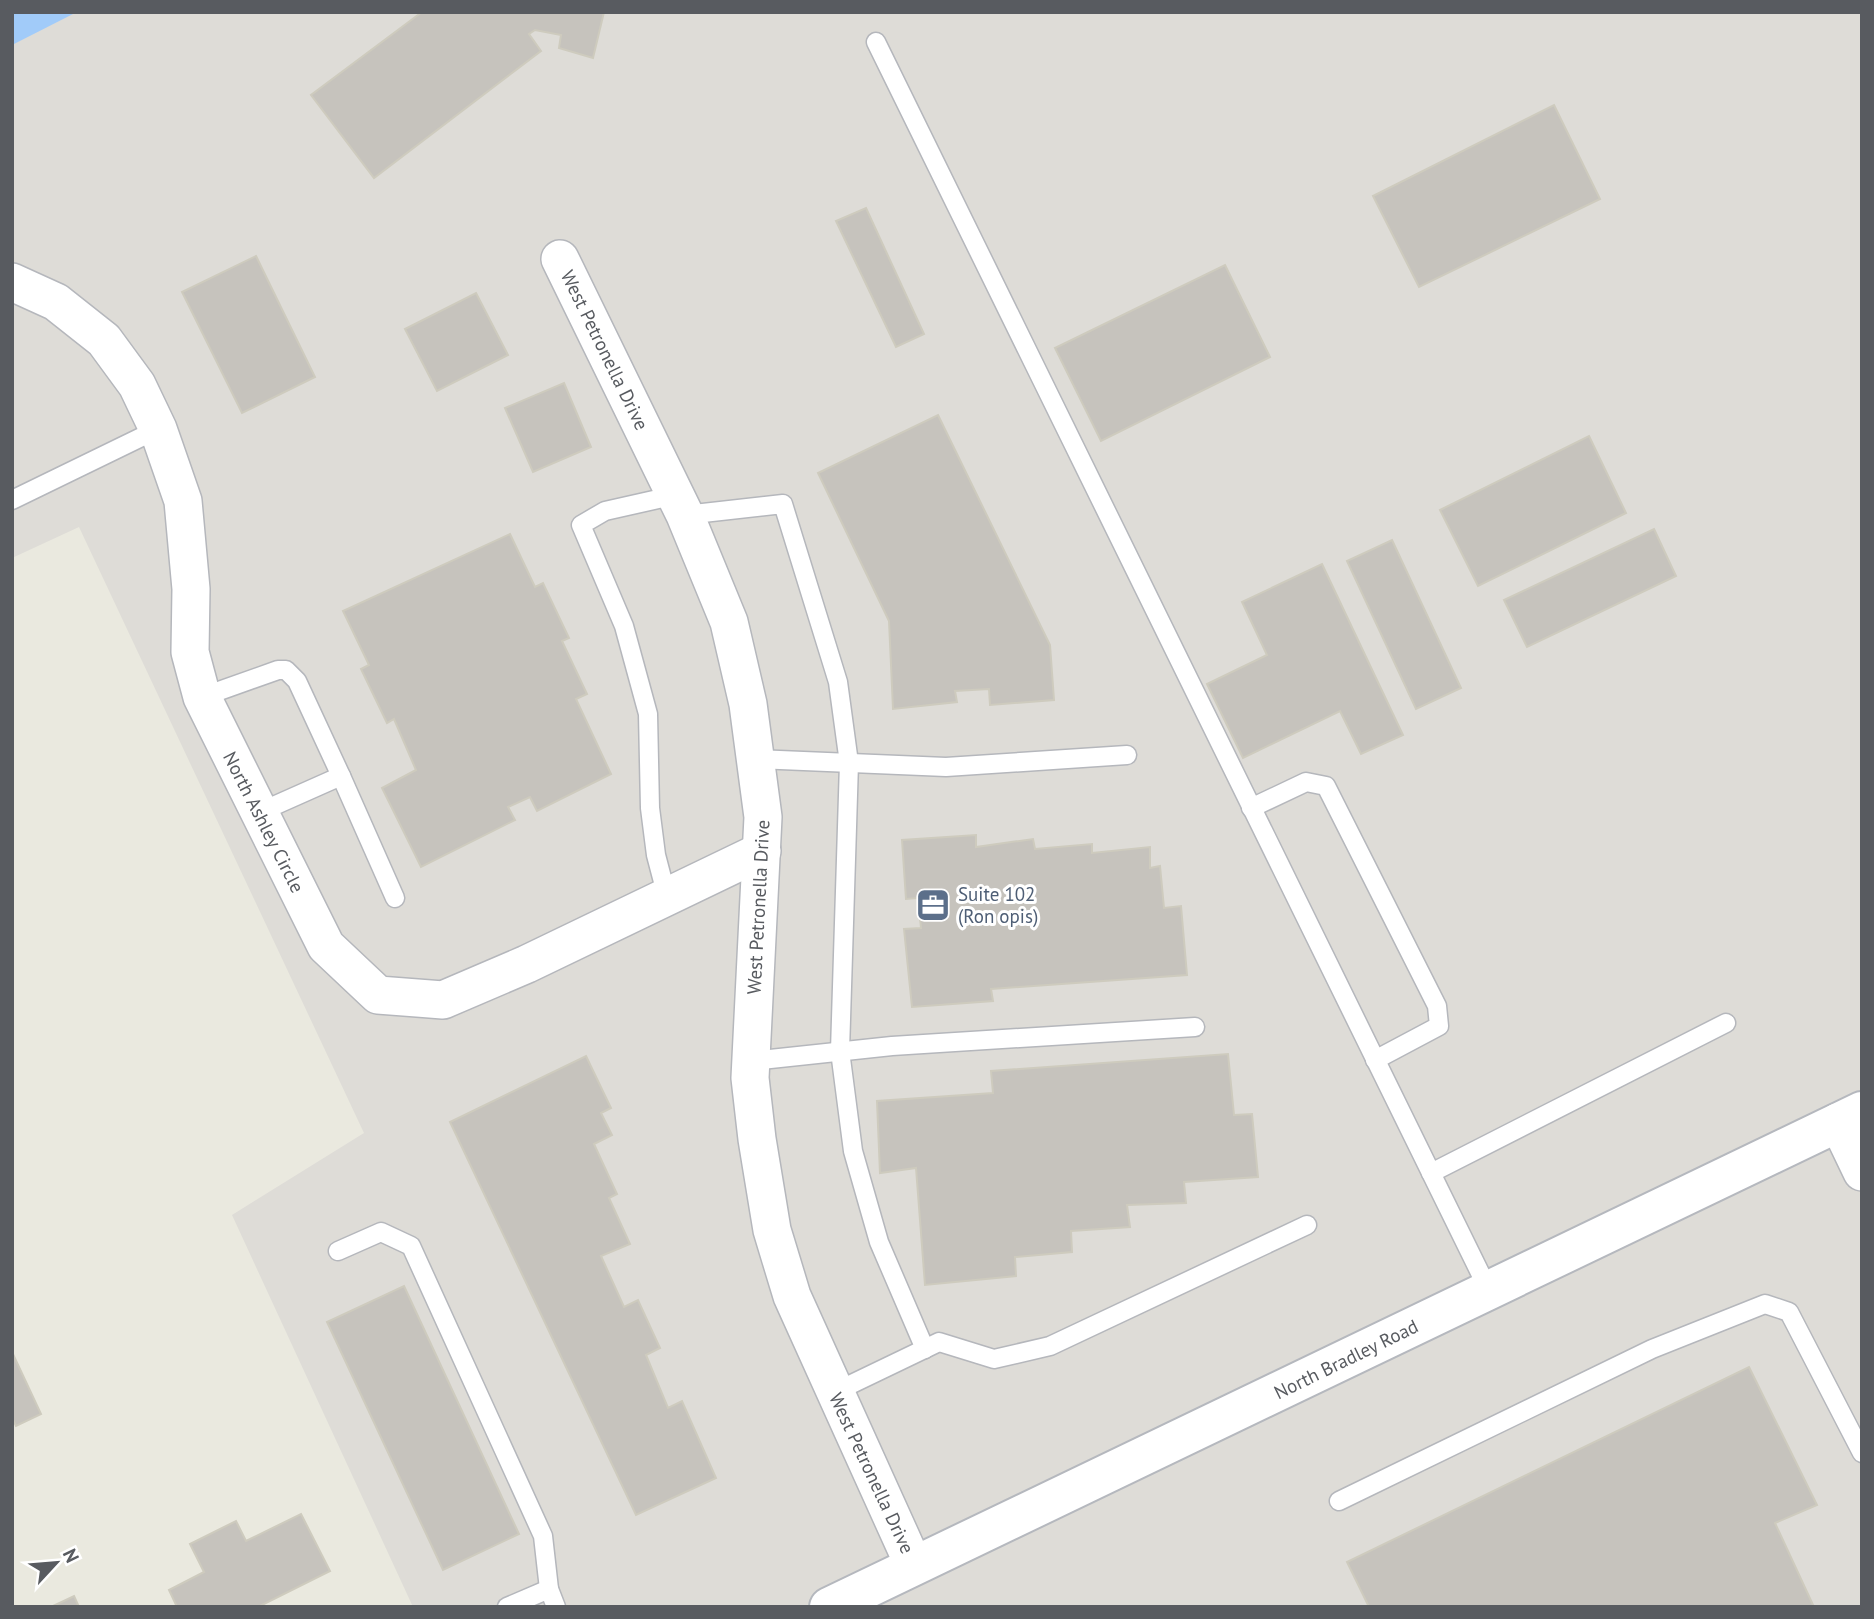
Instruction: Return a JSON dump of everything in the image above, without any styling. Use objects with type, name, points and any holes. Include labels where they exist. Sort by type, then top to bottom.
[{"type":"street","name":"West Petronella Drive","points":[[560,259],[680,505],[729,622],[748,704],[763,817],[751,1061],[757,1139],[772,1230],[792,1296],[914,1566]]},
{"type":"street","name":"North Ashley Circle","points":[[12,282],[55,302],[104,340],[137,385],[158,429],[183,501],[191,589],[190,652],[202,697],[326,946],[378,995],[443,1000],[527,964],[762,851]]},
{"type":"street","points":[[1850,1116],[1862,1172]]},
{"type":"street","name":"North Bradley Road","points":[[829,1607],[1850,1116]]},
{"type":"lane","points":[[876,42],[1489,1291]]},
{"type":"lane","points":[[12,500],[158,429]]},
{"type":"lane","points":[[667,897],[656,855],[650,808],[648,714],[624,626],[581,525],[604,511],[680,505],[783,504],[838,681],[849,762],[840,1051],[853,1151],[878,1242],[925,1349]]},
{"type":"lane","points":[[202,697],[269,671],[286,670],[297,681],[395,898]]},
{"type":"lane","points":[[755,758],[946,767],[1127,755]]},
{"type":"lane","points":[[260,812],[341,776]]},
{"type":"lane","points":[[1251,808],[1306,782],[1326,786],[1437,1006],[1439,1026],[1375,1060]]},
{"type":"lane","points":[[1431,1173],[1726,1023]]},
{"type":"lane","points":[[751,1061],[840,1051],[1195,1027]]},
{"type":"lane","points":[[835,1392],[939,1342],[994,1359],[1050,1346],[1307,1225]]},
{"type":"lane","points":[[338,1251],[381,1232],[411,1246],[543,1536],[549,1589],[556,1607]]},
{"type":"lane","points":[[1339,1501],[1652,1349],[1765,1304],[1789,1312],[1862,1453]]},
{"type":"lane","points":[[507,1607],[549,1589]]},
{"type":"shaded area","points":[[12,12],[1862,12],[1862,1607],[413,1607],[232,1215],[364,1133],[79,527],[12,558]]},
{"type":"water","points":[[12,12],[77,12],[12,45]]},
{"type":"building","points":[[422,12],[604,12],[593,58],[559,48],[561,35],[535,30],[529,34],[541,51],[374,178],[311,95]]},
{"type":"building","points":[[1554,105],[1600,199],[1419,287],[1373,196]]},
{"type":"building","points":[[866,208],[924,334],[896,347],[836,221]]},
{"type":"building","points":[[256,256],[315,377],[242,413],[182,292]]},
{"type":"building","points":[[1225,265],[1270,357],[1101,441],[1055,348]]},
{"type":"building","points":[[476,293],[508,355],[437,391],[405,329]]},
{"type":"building","points":[[564,383],[591,447],[533,472],[505,408]]},
{"type":"building","points":[[938,415],[1050,645],[1054,700],[990,705],[989,689],[955,691],[957,702],[893,709],[889,621],[818,473]]},
{"type":"building","points":[[1589,436],[1626,513],[1478,586],[1440,510]]},
{"type":"building","points":[[1654,529],[1676,576],[1527,647],[1504,600]]},
{"type":"building","points":[[510,534],[535,587],[543,583],[569,638],[562,641],[587,694],[576,699],[611,774],[537,811],[530,797],[508,807],[515,820],[421,867],[382,788],[416,770],[394,719],[387,723],[361,669],[369,665],[343,611]]},
{"type":"building","points":[[1392,540],[1461,688],[1416,709],[1347,561]]},
{"type":"building","points":[[1322,564],[1403,735],[1361,754],[1340,711],[1243,758],[1207,684],[1267,655],[1242,602]]},
{"type":"building","points":[[976,835],[976,847],[1033,839],[1035,849],[1092,844],[1092,853],[1150,847],[1150,868],[1160,866],[1164,908],[1181,906],[1187,975],[991,989],[993,1001],[912,1007],[904,929],[921,928],[918,898],[906,899],[902,840]]},
{"type":"building","points":[[1228,1054],[1234,1115],[1252,1114],[1258,1177],[1184,1182],[1186,1203],[1127,1205],[1130,1227],[1071,1231],[1072,1252],[1015,1257],[1016,1276],[925,1285],[916,1168],[880,1173],[877,1101],[993,1093],[991,1071]]},
{"type":"building","points":[[586,1056],[611,1108],[601,1113],[612,1135],[594,1144],[617,1194],[609,1198],[630,1244],[601,1256],[624,1307],[638,1300],[660,1348],[646,1355],[668,1408],[682,1401],[716,1478],[636,1515],[450,1122]]},
{"type":"building","points":[[404,1286],[519,1534],[443,1570],[327,1322]]},
{"type":"building","points":[[12,1352],[41,1414],[16,1426],[12,1418]]},
{"type":"building","points":[[1749,1367],[1817,1505],[1775,1523],[1814,1607],[1369,1607],[1347,1562]]},
{"type":"building","points":[[301,1514],[330,1571],[258,1607],[177,1607],[169,1590],[204,1572],[190,1544],[236,1521],[246,1541]]},
{"type":"building","points":[[74,1596],[79,1607],[51,1607]]},
{"type":"place","name":"Suite 102 (Ron opis)","points":[[933,905]]}]
